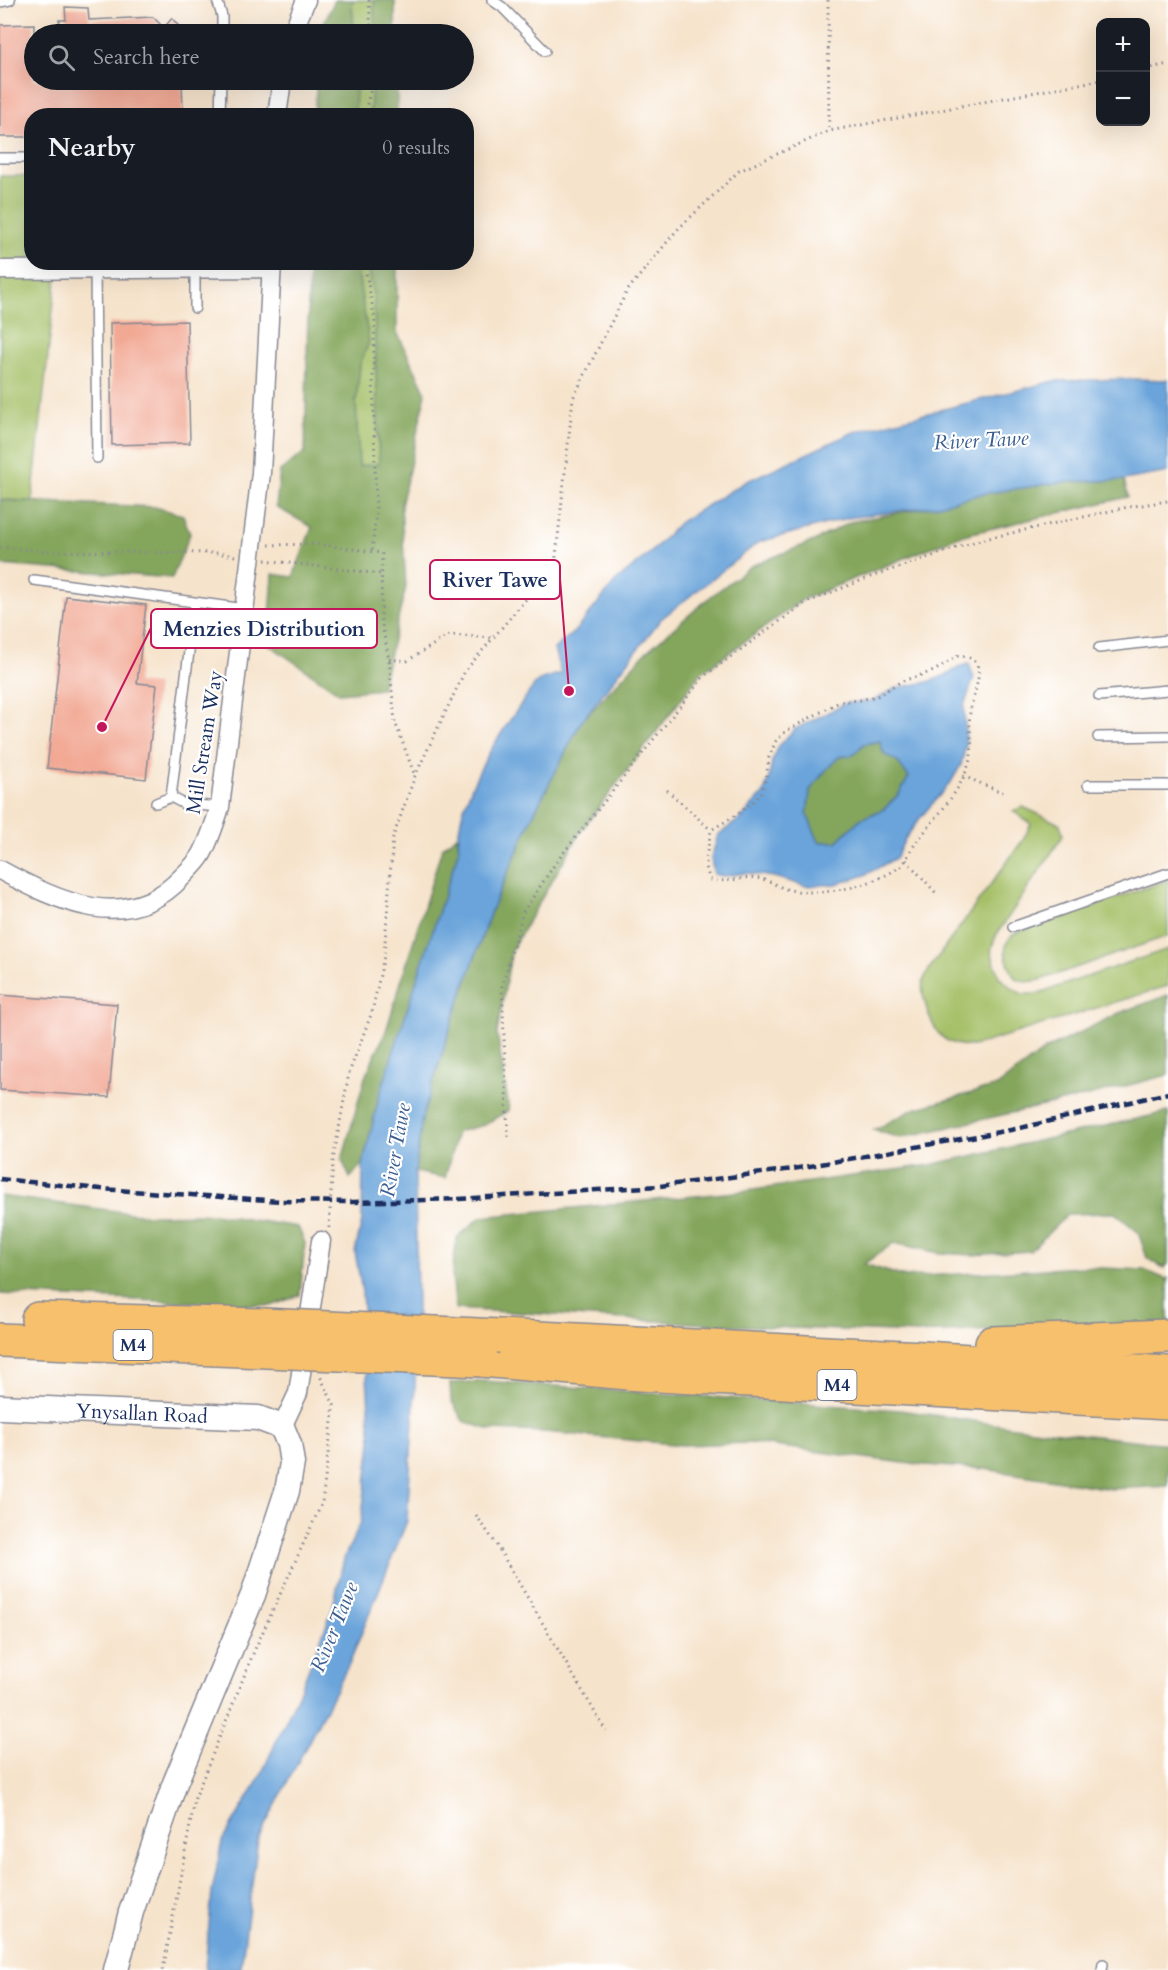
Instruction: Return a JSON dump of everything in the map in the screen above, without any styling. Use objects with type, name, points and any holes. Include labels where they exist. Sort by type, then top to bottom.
[{"type":"highway","name":"M4","points":[[0,1318],[265,1338],[490,1348],[923,1358],[1168,1373]]},
{"type":"highway","name":"M4","points":[[923,1358],[963,1344],[1168,1336]]},
{"type":"highway","name":"M4","points":[[0,1340],[265,1338]]},
{"type":"highway","name":"M4","points":[[490,1348],[639,1374],[1168,1403]]},
{"type":"highway","name":"M4","points":[[1036,1396],[1100,1415],[1168,1421]]},
{"type":"street","points":[[296,24],[306,0]]},
{"type":"street","points":[[278,108],[281,90]]},
{"type":"street","points":[[0,270],[24,269]]},
{"type":"street","name":"Mill Stream Way","points":[[0,870],[29,886],[73,904],[101,910],[126,908],[145,903],[169,891],[201,856],[211,834],[220,807],[261,473],[272,270]]},
{"type":"street","points":[[116,1970],[131,1912],[175,1783],[253,1595],[287,1491],[292,1464],[289,1444],[282,1427],[298,1393],[325,1235]]},
{"type":"street","name":"Ynysallan Road","points":[[0,1407],[258,1418],[282,1427]]},
{"type":"lane","points":[[0,2],[10,0]]},
{"type":"lane","points":[[217,0],[222,24]]},
{"type":"lane","points":[[492,0],[502,7],[545,51]]},
{"type":"lane","points":[[220,108],[221,90]]},
{"type":"lane","points":[[0,158],[24,158]]},
{"type":"lane","points":[[95,270],[97,458]]},
{"type":"lane","points":[[195,270],[195,308]]},
{"type":"lane","points":[[34,580],[245,609]]},
{"type":"lane","points":[[171,797],[195,603]]},
{"type":"lane","points":[[1098,648],[1168,640]]},
{"type":"lane","points":[[1099,696],[1168,690]]},
{"type":"lane","points":[[1098,737],[1168,736]]},
{"type":"lane","points":[[1088,785],[1168,785]]},
{"type":"lane","points":[[156,802],[171,797],[184,804],[220,807]]},
{"type":"lane","points":[[1013,927],[1168,873]]},
{"type":"path","points":[[369,0],[370,24]]},
{"type":"path","points":[[828,0],[830,131]]},
{"type":"path","points":[[1150,68],[1168,64]]},
{"type":"path","points":[[325,1235],[333,1161],[349,1073],[372,1012],[384,956],[393,837],[415,776],[465,671],[555,566],[573,398],[627,291],[677,230],[740,171],[830,131],[1096,81]]},
{"type":"path","points":[[366,108],[370,90]]},
{"type":"path","points":[[366,270],[375,320],[373,374],[376,512],[372,551]]},
{"type":"path","points":[[508,1137],[502,986],[522,912],[557,861],[704,676],[805,603],[870,577],[980,540],[1128,507],[1168,501]]},
{"type":"path","points":[[0,547],[42,551],[218,553],[315,544],[382,553],[381,620],[389,659],[395,722],[415,776]]},
{"type":"path","points":[[252,551],[381,574]]},
{"type":"path","points":[[389,659],[407,661],[449,635],[493,638]]},
{"type":"path","points":[[957,656],[965,656],[976,662],[980,676],[970,710],[971,753],[963,776],[948,803],[936,815],[906,860],[898,868],[868,882],[836,890],[807,891],[785,889],[767,880],[755,878],[716,881],[711,880],[707,874],[705,864],[711,830],[738,814],[760,795],[766,779],[769,757],[776,741],[786,731],[802,720],[839,702],[877,696],[902,681],[934,671],[957,656]]},
{"type":"path","points":[[963,776],[1004,793]]},
{"type":"path","points":[[667,790],[711,830]]},
{"type":"path","points":[[906,860],[936,893]]},
{"type":"path","points":[[163,1970],[195,1798],[255,1649],[322,1503],[334,1405],[320,1375]]},
{"type":"path","points":[[476,1515],[606,1731]]},
{"type":"green space","points":[[335,0],[353,0],[353,24],[323,24]]},
{"type":"green space","points":[[353,0],[374,0],[375,24],[353,24]]},
{"type":"green space","points":[[374,0],[395,0],[395,24],[375,24]]},
{"type":"green space","points":[[316,90],[356,90],[355,108],[315,108]]},
{"type":"green space","points":[[356,90],[372,90],[370,108],[355,108]]},
{"type":"green space","points":[[372,90],[397,90],[397,108],[370,108]]},
{"type":"green space","points":[[0,176],[24,176],[24,270],[57,270],[32,501],[0,500]]},
{"type":"green space","points":[[309,270],[357,270],[369,342],[360,364],[356,402],[359,466],[379,464],[374,300],[369,270],[397,270],[397,332],[426,393],[401,506],[406,587],[381,689],[339,693],[268,644],[273,574],[293,577],[312,527],[276,507],[280,471],[305,452]]},
{"type":"green space","points":[[357,270],[369,270],[374,300],[379,464],[358,467],[356,402],[360,364],[369,342]]},
{"type":"green space","points":[[1124,480],[1128,497],[959,536],[804,599],[701,673],[581,831],[512,949],[497,1033],[509,1110],[484,1125],[457,1132],[445,1178],[415,1172],[422,1118],[450,1028],[492,908],[533,815],[581,722],[646,652],[710,597],[751,566],[814,541],[850,522],[934,506],[981,494],[1063,482]]},
{"type":"green space","points":[[0,500],[155,507],[183,515],[190,534],[172,578],[0,565]]},
{"type":"green space","points":[[880,741],[884,754],[897,760],[909,777],[899,794],[884,809],[859,820],[837,842],[819,842],[807,815],[810,790],[839,757],[853,755],[864,744]]},
{"type":"green space","points":[[1023,807],[1060,824],[1063,834],[995,937],[991,951],[999,977],[1022,994],[1036,994],[1168,949],[1168,986],[973,1046],[954,1044],[936,1031],[924,997],[923,982],[932,965],[1023,840],[1031,824],[1013,811]]},
{"type":"green space","points":[[457,835],[459,849],[379,1097],[363,1164],[350,1178],[342,1160],[365,1077],[386,1031],[442,848]]},
{"type":"green space","points":[[1168,880],[1168,936],[1040,980],[1026,982],[1015,978],[1005,949],[1015,933]]},
{"type":"green space","points":[[1168,995],[1168,1075],[1088,1096],[900,1138],[874,1130],[914,1109],[997,1086],[1045,1050],[1119,1013]]},
{"type":"green space","points":[[1168,1112],[1168,1264],[1164,1268],[1147,1258],[1138,1232],[1115,1213],[1068,1214],[1030,1251],[973,1255],[939,1253],[894,1243],[864,1264],[905,1277],[1083,1267],[1144,1270],[1168,1278],[1168,1324],[917,1333],[722,1325],[456,1309],[452,1274],[457,1238],[481,1217],[746,1191],[930,1165]]},
{"type":"green space","points":[[0,1196],[147,1215],[214,1214],[298,1227],[305,1243],[300,1295],[271,1306],[0,1294]]},
{"type":"green space","points":[[485,1381],[900,1410],[1014,1427],[1168,1444],[1168,1486],[1111,1489],[984,1469],[911,1464],[752,1443],[682,1445],[545,1432],[490,1430],[463,1421],[451,1400],[450,1383]]},
{"type":"water","points":[[1168,380],[1168,472],[1124,480],[1063,482],[981,494],[934,506],[848,518],[759,542],[661,619],[581,722],[533,815],[492,908],[450,1028],[422,1118],[415,1172],[417,1305],[407,1521],[349,1664],[258,1839],[241,1968],[240,1970],[205,1970],[212,1892],[222,1841],[259,1779],[300,1690],[332,1611],[344,1558],[361,1522],[371,1443],[362,1292],[355,1252],[362,1221],[363,1164],[379,1097],[459,849],[459,831],[469,792],[489,753],[534,686],[544,678],[561,674],[554,649],[575,631],[616,581],[652,551],[680,522],[745,482],[854,432],[1054,381]]},
{"type":"water","points":[[969,664],[974,678],[964,706],[966,745],[961,765],[951,782],[905,839],[896,858],[865,875],[837,884],[805,886],[774,877],[747,873],[723,876],[714,874],[711,859],[718,835],[740,819],[763,794],[769,779],[772,761],[780,744],[795,729],[846,703],[873,701],[896,688],[928,682],[949,674],[958,667]],"holes":[[[880,741],[884,754],[897,761],[909,777],[899,794],[884,809],[859,820],[837,842],[819,842],[807,815],[810,790],[839,757],[853,755],[864,744]]]},
{"type":"building","points":[[65,7],[88,8],[89,20],[153,17],[160,24],[60,24],[59,20],[66,20]]},
{"type":"building","points":[[172,18],[177,24],[167,24]]},
{"type":"building","points":[[24,24],[24,90],[182,90],[183,108],[24,108],[24,137],[0,137],[0,25]]},
{"type":"building","points":[[187,321],[190,443],[112,445],[110,323]]},
{"type":"building","points":[[66,596],[146,605],[137,683],[157,685],[146,779],[47,768]]},
{"type":"building","points":[[0,995],[117,1004],[109,1097],[0,1090]]},
{"type":"railway","points":[[0,1179],[101,1189],[282,1201],[354,1202],[459,1199],[660,1186],[793,1169],[1016,1129],[1168,1093]]},
{"type":"place","name":"River Tawe","points":[[569,691]]},
{"type":"place","name":"Menzies Distribution","points":[[102,727]]}]
